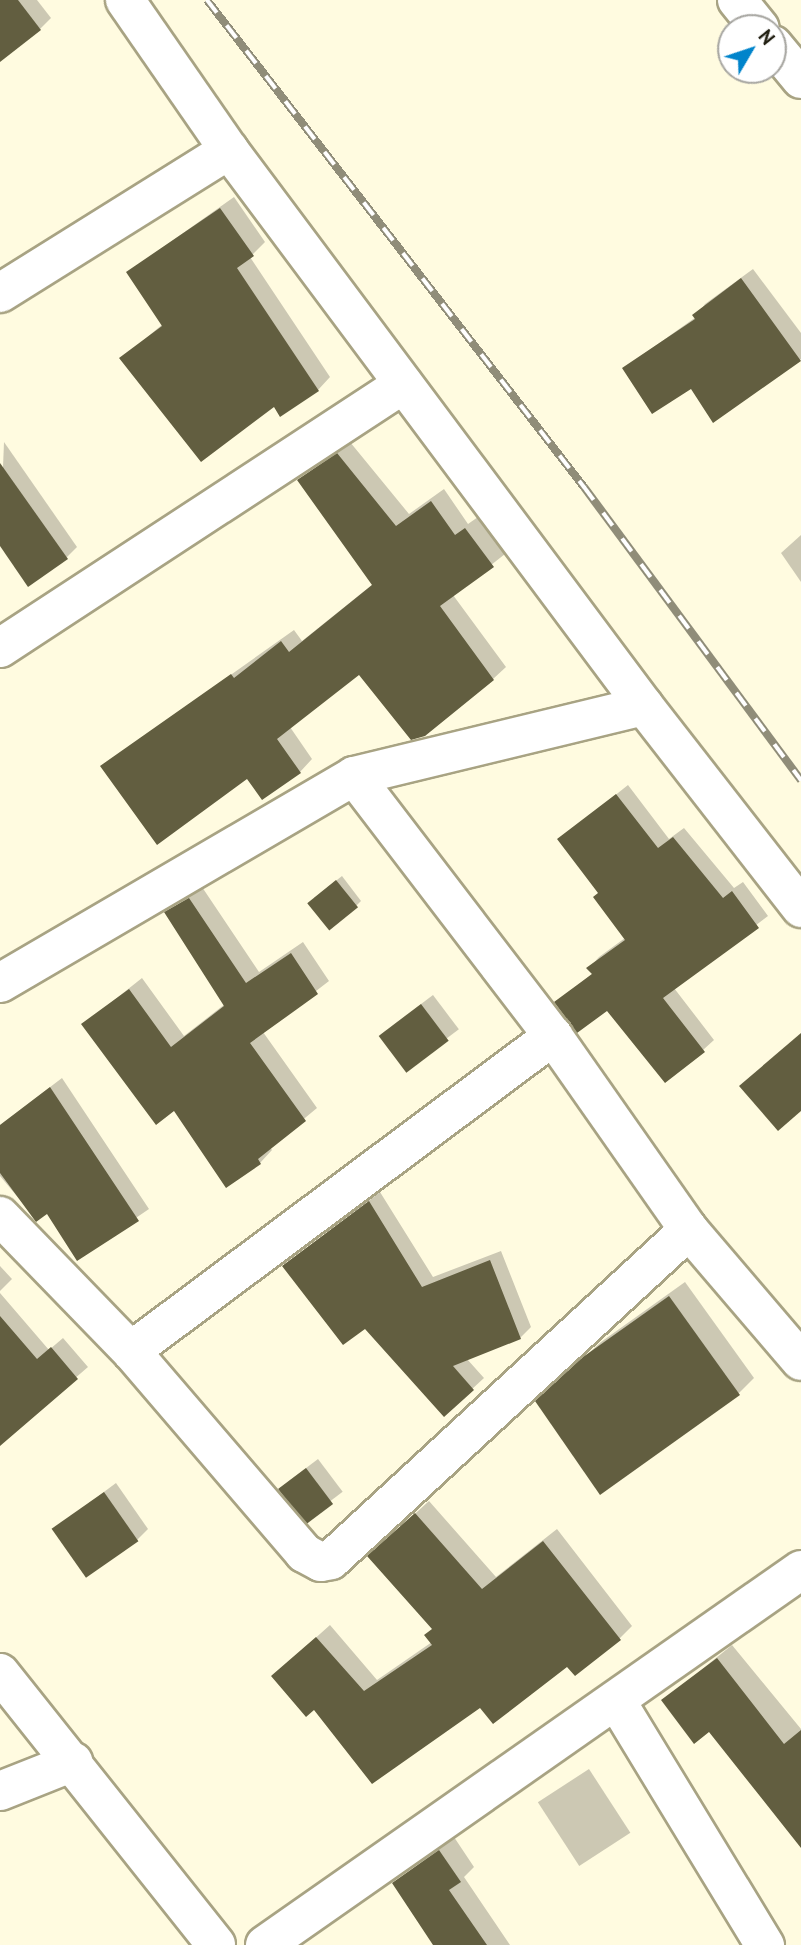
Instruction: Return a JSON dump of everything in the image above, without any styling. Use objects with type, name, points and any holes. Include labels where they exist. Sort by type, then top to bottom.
[{"type":"street","points":[[125,0],[229,150],[403,384],[644,706],[801,908]]},
{"type":"street","points":[[737,0],[748,14]]},
{"type":"street","points":[[787,62],[801,79]]},
{"type":"street","points":[[0,293],[229,150]]},
{"type":"street","points":[[0,648],[403,384]]},
{"type":"street","points":[[0,983],[354,776],[644,706]]},
{"type":"street","points":[[354,776],[553,1036],[689,1230],[801,1361]]},
{"type":"street","points":[[131,1350],[553,1036]]},
{"type":"street","points":[[0,1216],[131,1350],[304,1553],[313,1560],[331,1560],[689,1230]]},
{"type":"street","points":[[265,1945],[617,1702],[801,1570]]},
{"type":"street","points":[[0,1673],[216,1945]]},
{"type":"street","points":[[617,1702],[765,1945]]},
{"type":"street","points":[[0,1791],[73,1762]]},
{"type":"building","points":[[0,0],[18,0],[41,30],[0,62]]},
{"type":"building","points":[[220,208],[254,256],[237,268],[319,391],[280,417],[274,407],[201,462],[119,358],[162,326],[126,272]]},
{"type":"building","points":[[741,278],[801,361],[713,423],[691,389],[652,414],[622,368],[695,319],[692,315]]},
{"type":"building","points":[[337,453],[396,526],[431,501],[455,535],[465,528],[494,567],[440,606],[494,680],[425,736],[411,740],[359,675],[277,739],[301,773],[262,800],[247,779],[157,845],[100,766],[231,674],[234,678],[281,641],[289,652],[372,585],[297,480]]},
{"type":"building","points":[[0,463],[68,559],[28,587],[0,546]]},
{"type":"building","points":[[616,794],[658,848],[673,837],[723,898],[732,891],[759,928],[663,998],[705,1052],[665,1083],[607,1011],[577,1033],[554,1002],[592,974],[586,968],[625,940],[593,897],[598,893],[557,839]]},
{"type":"building","points":[[336,880],[358,907],[329,930],[307,903]]},
{"type":"building","points":[[189,898],[246,983],[291,953],[318,994],[250,1043],[306,1121],[258,1159],[261,1164],[226,1188],[174,1111],[156,1125],[81,1024],[129,989],[171,1047],[224,1006],[164,912]]},
{"type":"building","points":[[421,1004],[449,1041],[406,1073],[379,1036]]},
{"type":"building","points":[[801,1033],[801,1111],[778,1131],[739,1086]]},
{"type":"building","points":[[50,1087],[139,1221],[77,1261],[47,1214],[36,1222],[0,1173],[0,1125]]},
{"type":"building","points":[[369,1201],[422,1287],[490,1260],[521,1339],[453,1366],[474,1390],[444,1417],[365,1329],[343,1345],[282,1266]]},
{"type":"building","points":[[669,1296],[740,1395],[600,1495],[535,1401],[583,1357]]},
{"type":"building","points":[[0,1316],[37,1359],[51,1347],[78,1379],[0,1446]]},
{"type":"building","points":[[306,1468],[333,1504],[305,1525],[278,1489]]},
{"type":"building","points":[[104,1492],[138,1541],[86,1578],[52,1529]]},
{"type":"building","points":[[415,1513],[482,1589],[543,1541],[621,1640],[575,1676],[567,1667],[493,1724],[480,1708],[372,1784],[314,1710],[306,1717],[271,1676],[316,1637],[364,1691],[432,1645],[424,1635],[432,1629],[367,1556]]},
{"type":"building","points":[[717,1658],[784,1744],[801,1730],[801,1848],[709,1732],[694,1744],[661,1700]]},
{"type":"building","points":[[439,1850],[461,1882],[449,1890],[487,1945],[433,1945],[392,1883]]},
{"type":"railway","points":[[207,0],[584,487],[801,780]]}]
